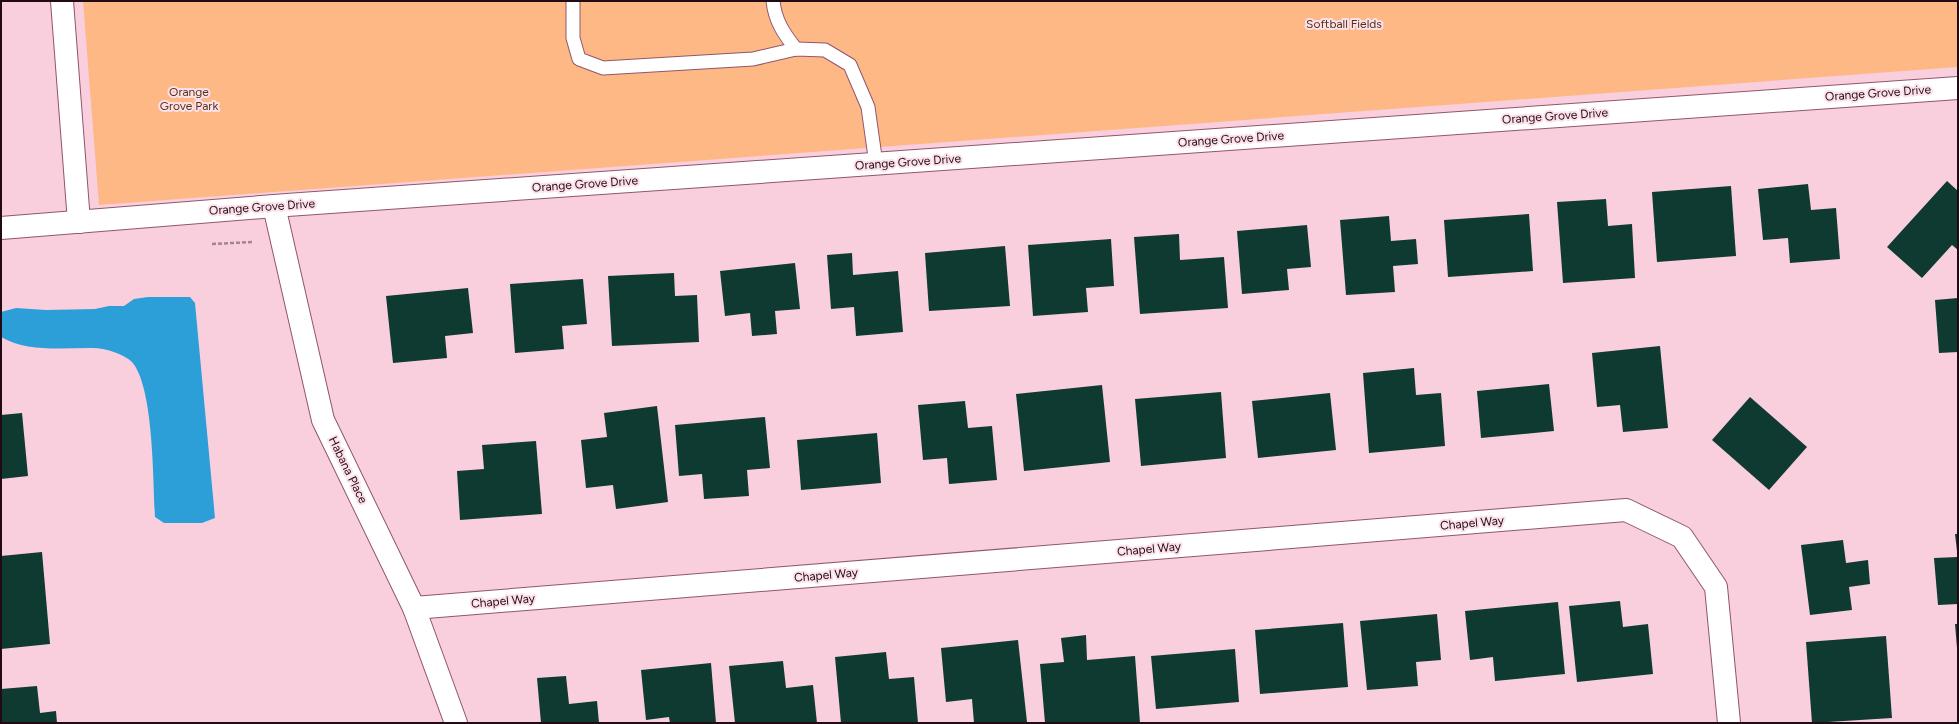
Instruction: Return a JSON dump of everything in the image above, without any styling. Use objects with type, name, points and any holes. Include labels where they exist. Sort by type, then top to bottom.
[{"type":"street","points":[[62,1],[79,222]]},
{"type":"street","name":"Orange Grove Drive","points":[[1,228],[274,206],[1958,88]]},
{"type":"street","name":"Habana Place","points":[[274,206],[323,420],[414,608],[456,723]]},
{"type":"street","name":"Chapel Way","points":[[414,608],[1626,510],[1682,537],[1716,587],[1729,723]]},
{"type":"lane","points":[[573,1],[574,38],[579,59],[603,68],[754,59],[796,49],[825,50],[850,65],[868,107],[876,164]]},
{"type":"lane","points":[[773,1],[773,9],[780,29],[796,49]]},
{"type":"path","points":[[212,244],[282,240]]},
{"type":"green space","name":"Orange Grove Park","points":[[83,1],[1958,1],[1958,67],[99,205]]},
{"type":"water","points":[[148,297],[190,297],[195,303],[215,518],[202,523],[164,523],[155,517],[153,459],[145,392],[139,374],[132,362],[118,353],[100,348],[33,347],[11,342],[1,337],[1,312],[16,308],[46,310],[95,309],[109,306],[124,306],[134,299]]},
{"type":"building","points":[[1947,181],[1958,191],[1958,250],[1952,245],[1922,278],[1887,247]]},
{"type":"building","points":[[1808,184],[1811,210],[1836,208],[1840,259],[1790,263],[1788,238],[1763,240],[1758,189]]},
{"type":"building","points":[[1731,186],[1736,256],[1657,262],[1652,192]]},
{"type":"building","points":[[1606,199],[1608,226],[1632,224],[1635,278],[1563,283],[1557,202]]},
{"type":"building","points":[[1529,214],[1533,271],[1448,277],[1444,220]]},
{"type":"building","points":[[1389,216],[1391,241],[1416,239],[1418,264],[1393,266],[1395,292],[1346,295],[1340,220]]},
{"type":"building","points":[[1307,225],[1311,267],[1287,269],[1289,290],[1242,294],[1237,231]]},
{"type":"building","points":[[1179,234],[1180,260],[1224,257],[1228,308],[1140,314],[1134,237]]},
{"type":"building","points":[[1111,239],[1114,286],[1086,288],[1088,312],[1033,316],[1028,245]]},
{"type":"building","points":[[1005,246],[1010,306],[929,311],[925,253]]},
{"type":"building","points":[[852,253],[853,275],[898,271],[903,332],[856,336],[854,307],[831,309],[827,255]]},
{"type":"building","points":[[795,263],[800,309],[775,311],[777,334],[752,336],[750,313],[725,316],[720,271]]},
{"type":"building","points":[[674,273],[675,296],[697,295],[699,342],[612,346],[608,276]]},
{"type":"building","points":[[583,279],[587,324],[562,326],[564,349],[515,353],[510,284]]},
{"type":"building","points":[[468,288],[473,333],[445,336],[447,358],[393,363],[386,296]]},
{"type":"building","points":[[1958,298],[1958,352],[1939,353],[1935,300]]},
{"type":"building","points":[[1660,346],[1668,428],[1623,432],[1620,405],[1597,407],[1592,353]]},
{"type":"building","points":[[1414,368],[1416,395],[1441,393],[1445,446],[1369,453],[1363,373]]},
{"type":"building","points":[[1549,384],[1554,431],[1481,438],[1477,391]]},
{"type":"building","points":[[1102,385],[1110,462],[1024,471],[1016,394]]},
{"type":"building","points":[[1221,392],[1226,458],[1141,466],[1135,399]]},
{"type":"building","points":[[1330,393],[1336,450],[1258,458],[1252,401]]},
{"type":"building","points":[[1750,397],[1807,447],[1769,490],[1712,440]]},
{"type":"building","points":[[965,401],[968,428],[992,426],[997,480],[949,484],[947,458],[923,460],[918,405]]},
{"type":"building","points":[[657,406],[668,502],[616,509],[613,485],[586,488],[581,440],[607,437],[604,413]]},
{"type":"building","points":[[22,413],[28,476],[1,479],[1,415]]},
{"type":"building","points":[[765,417],[770,468],[747,470],[749,496],[704,499],[702,474],[679,476],[675,425]]},
{"type":"building","points":[[877,433],[881,483],[801,490],[797,440]]},
{"type":"building","points":[[536,441],[542,514],[460,520],[457,471],[484,469],[482,445]]},
{"type":"building","points":[[1955,534],[1958,534],[1958,551],[1957,551]]},
{"type":"building","points":[[1843,540],[1846,563],[1868,560],[1870,584],[1849,587],[1852,610],[1810,615],[1801,545]]},
{"type":"building","points":[[42,552],[50,644],[1,649],[1,556]]},
{"type":"building","points":[[1958,557],[1958,604],[1938,605],[1934,558]]},
{"type":"building","points":[[1620,601],[1623,627],[1648,624],[1653,674],[1577,682],[1569,606]]},
{"type":"building","points":[[1558,602],[1565,674],[1495,681],[1493,657],[1470,660],[1465,611]]},
{"type":"building","points":[[1437,614],[1441,660],[1416,662],[1418,686],[1367,690],[1360,621]]},
{"type":"building","points":[[1343,623],[1348,687],[1260,694],[1255,630]]},
{"type":"building","points":[[1955,624],[1958,624],[1958,648],[1957,648]]},
{"type":"building","points":[[1086,635],[1087,660],[1135,656],[1140,723],[1045,723],[1040,664],[1064,662],[1061,638]]},
{"type":"building","points":[[1886,636],[1892,718],[1812,723],[1806,642]]},
{"type":"building","points":[[1018,640],[1027,722],[974,723],[972,699],[946,702],[941,648]]},
{"type":"building","points":[[1235,649],[1239,702],[1156,709],[1151,656]]},
{"type":"building","points":[[886,652],[889,679],[914,677],[918,723],[841,723],[835,657]]},
{"type":"building","points":[[783,661],[786,688],[813,685],[817,723],[735,723],[729,666]]},
{"type":"building","points":[[711,663],[716,723],[670,723],[669,717],[646,720],[641,670]]},
{"type":"building","points":[[566,676],[569,704],[597,701],[599,723],[541,723],[537,678]]},
{"type":"building","points":[[37,686],[40,713],[56,711],[57,723],[1,723],[1,689]]},
{"type":"park label","name":"Softball Fields","points":[[1344,24]]}]
